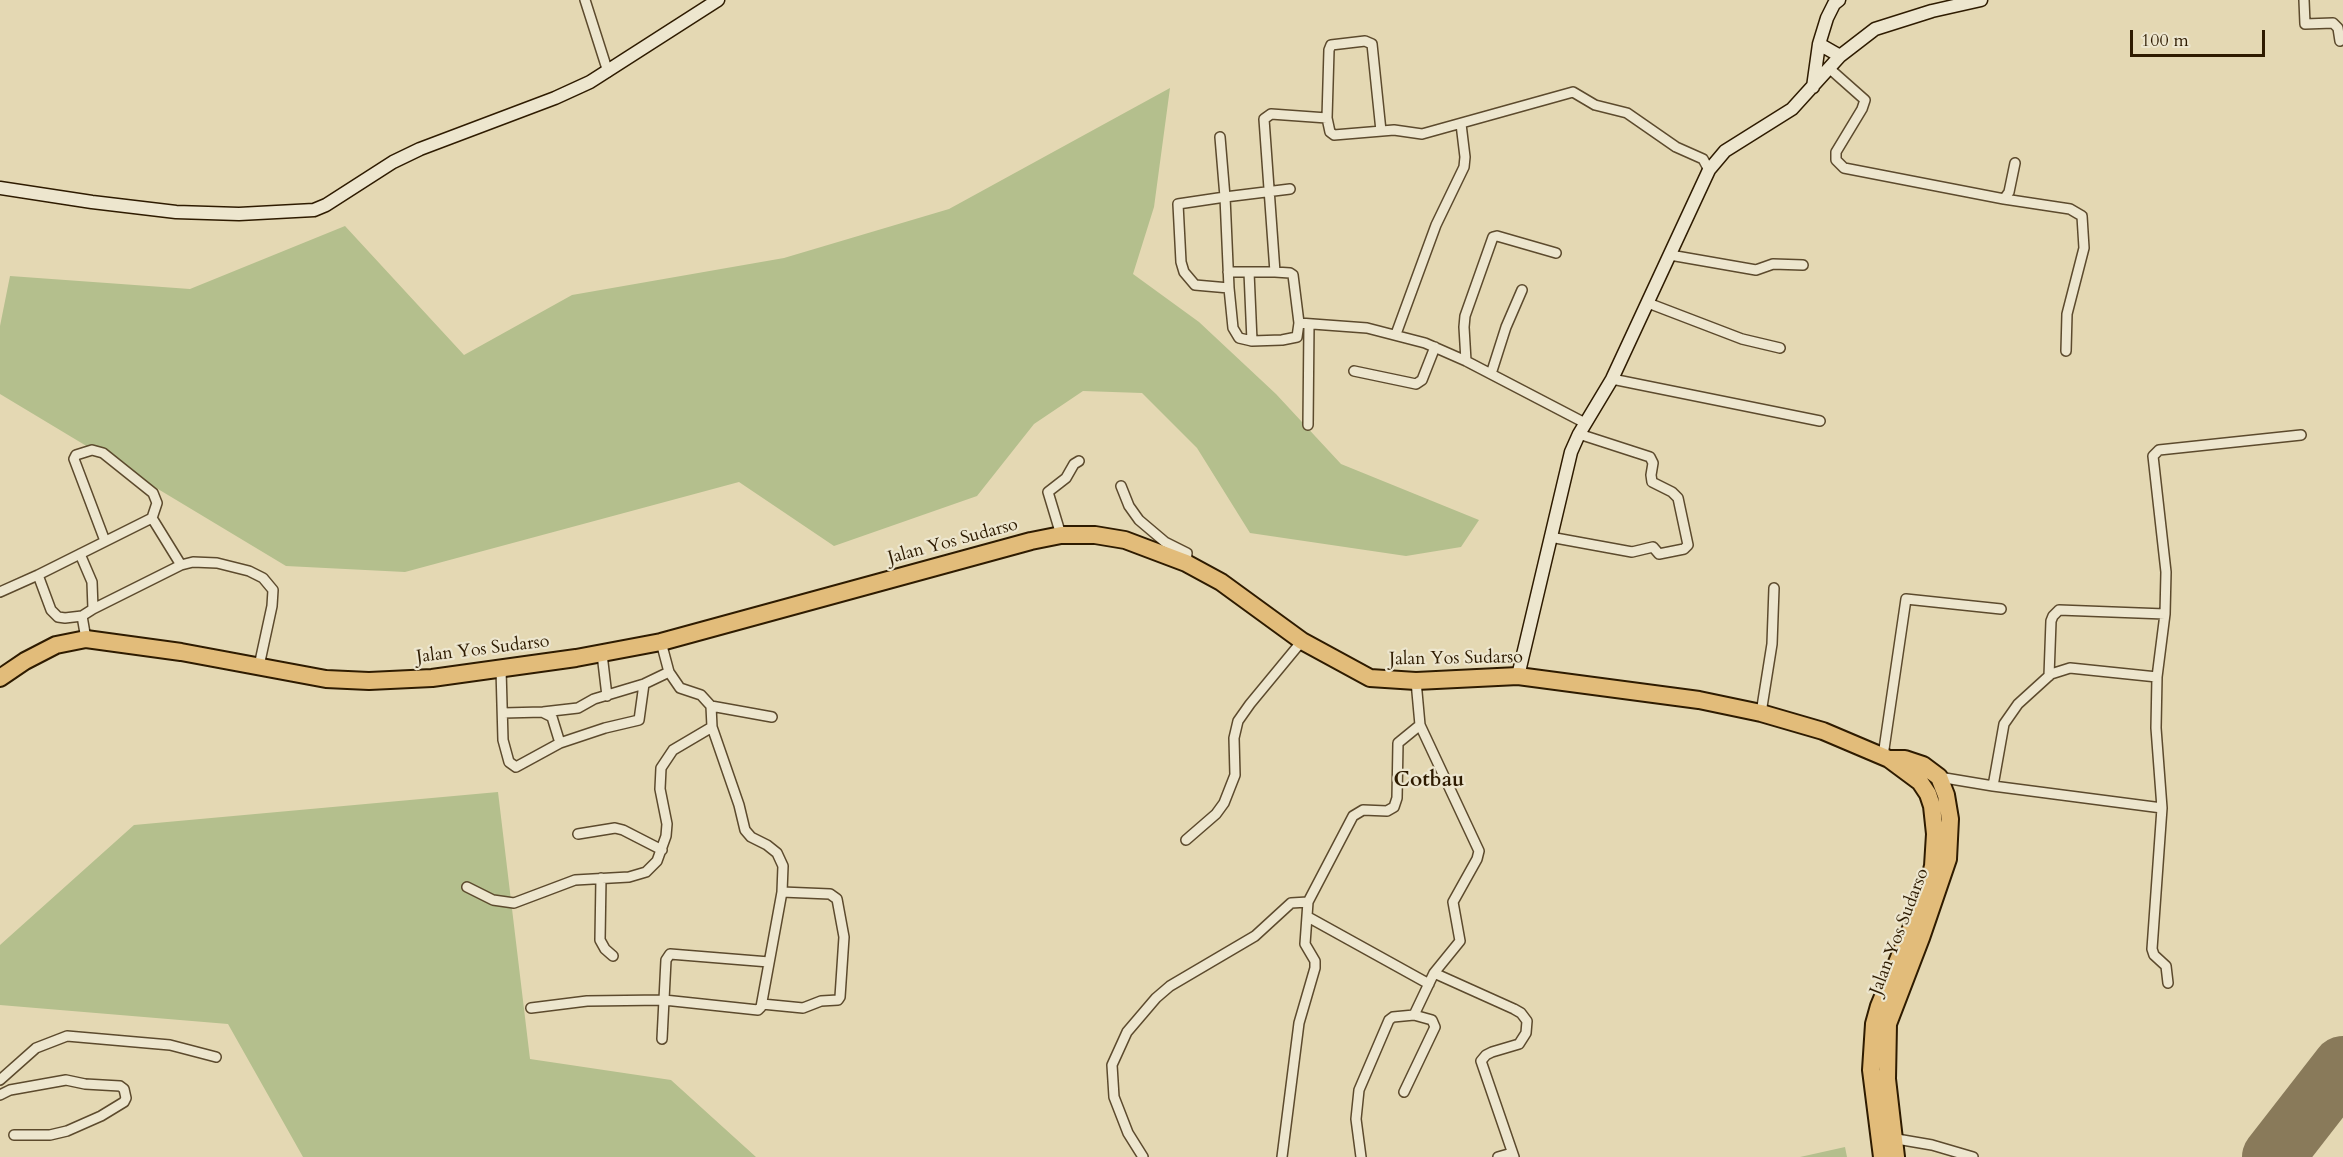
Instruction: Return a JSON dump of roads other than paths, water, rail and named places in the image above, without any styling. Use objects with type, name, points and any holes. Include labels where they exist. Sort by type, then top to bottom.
[{"type":"highway","name":"Jalan Yos Sudarso","points":[[0,678],[25,661],[56,645],[86,639],[181,652],[313,677],[352,681],[432,678],[602,654],[661,642],[1005,547],[1062,535],[1095,535],[1125,540],[1186,563],[1221,582],[1302,642],[1370,678],[1416,681],[1518,676],[1699,700],[1761,713],[1823,731],[1886,758],[1920,782],[1928,794],[1935,834],[1933,866],[1927,890],[1879,1006],[1874,1024],[1871,1070],[1886,1138],[1896,1157]]},
{"type":"highway","name":"Jalan Yos Sudarso","points":[[1882,1157],[1886,1138],[1888,1024],[1948,859],[1950,819],[1940,777],[1923,765],[1905,759],[1886,758]]},
{"type":"street","points":[[585,0],[608,72]]},
{"type":"street","points":[[0,188],[176,212],[239,214],[310,211],[326,205],[373,174],[420,149],[555,98],[608,72],[718,0]]},
{"type":"street","points":[[1812,89],[1827,18],[1834,4],[1839,0]]},
{"type":"street","points":[[1518,676],[1571,452],[1579,434],[1612,379],[1709,170],[1725,151],[1792,109],[1840,56],[1862,37],[1890,23],[1981,0]]},
{"type":"street","points":[[2304,0],[2305,24],[2333,23],[2338,28],[2340,41]]},
{"type":"street","points":[[1381,131],[1372,44],[1369,42],[1331,45],[1329,47],[1327,118],[1330,132],[1334,135],[1394,130],[1422,134],[1573,92],[1595,105],[1627,113],[1676,147],[1703,159],[1709,170]]},
{"type":"street","points":[[1820,44],[1840,56]]},
{"type":"street","points":[[1830,69],[1865,100],[1836,152],[1835,157],[1838,164],[1844,168],[2004,199],[2070,209],[2082,216],[2084,248],[2067,314],[2066,351]]},
{"type":"street","points":[[1275,272],[1264,124],[1266,116],[1271,114],[1327,118]]},
{"type":"street","points":[[1396,334],[1436,225],[1464,167],[1461,124]]},
{"type":"street","points":[[1220,137],[1229,288],[1236,336],[1242,340],[1252,341],[1295,338],[1304,323]]},
{"type":"street","points":[[2004,199],[2009,192],[2015,164]]},
{"type":"street","points":[[1229,288],[1195,285],[1184,272],[1181,262],[1178,204],[1290,189]]},
{"type":"street","points":[[1466,361],[1464,327],[1466,316],[1493,237],[1497,236],[1556,253]]},
{"type":"street","points":[[1670,255],[1756,270],[1773,264],[1803,266]]},
{"type":"street","points":[[1228,272],[1275,272],[1293,275],[1304,323],[1308,425]]},
{"type":"street","points":[[1249,272],[1252,341]]},
{"type":"street","points":[[1491,374],[1506,327],[1522,290]]},
{"type":"street","points":[[1648,303],[1742,339],[1780,348]]},
{"type":"street","points":[[1304,323],[1367,328],[1396,334],[1435,347],[1586,423]]},
{"type":"street","points":[[1354,371],[1416,384],[1422,380],[1435,347]]},
{"type":"street","points":[[1612,379],[1820,421]]},
{"type":"street","points":[[1550,537],[1632,552],[1653,548],[1659,554],[1684,549],[1688,545],[1677,498],[1672,492],[1652,482],[1653,463],[1650,457],[1579,434]]},
{"type":"street","points":[[2168,983],[2166,966],[2154,955],[2152,949],[2162,808],[2156,728],[2157,677],[2165,614],[2166,572],[2152,462],[2159,450],[2301,435]]},
{"type":"street","points":[[0,592],[38,575],[152,518],[157,503],[153,493],[99,450],[76,455],[74,463],[105,541]]},
{"type":"street","points":[[1062,535],[1048,492],[1066,478],[1074,464],[1079,461]]},
{"type":"street","points":[[1121,486],[1129,506],[1139,520],[1165,542],[1187,553],[1186,563]]},
{"type":"street","points":[[152,518],[181,565]]},
{"type":"street","points":[[80,554],[92,582],[93,609]]},
{"type":"street","points":[[38,575],[54,614],[65,618],[82,616],[181,565],[193,562],[217,562],[249,571],[269,584],[273,590],[259,666]]},
{"type":"street","points":[[1761,713],[1772,644],[1774,588]]},
{"type":"street","points":[[1886,758],[1906,598],[2001,609]]},
{"type":"street","points":[[2049,676],[2051,621],[2059,610],[2165,614]]},
{"type":"street","points":[[82,616],[86,639]]},
{"type":"street","points":[[661,642],[669,672],[680,688],[701,695],[711,706],[772,717]]},
{"type":"street","points":[[1186,840],[1224,803],[1234,775],[1234,738],[1238,721],[1302,642]]},
{"type":"street","points":[[602,654],[607,696]]},
{"type":"street","points":[[1993,786],[2004,724],[2018,704],[2049,676],[2070,668],[2157,677]]},
{"type":"street","points":[[501,669],[503,740],[508,762],[513,766],[519,766],[560,743],[639,720],[644,684]]},
{"type":"street","points":[[503,713],[578,708],[594,699],[644,684],[669,672]]},
{"type":"street","points":[[1414,1015],[1434,973],[1460,941],[1453,902],[1477,859],[1479,851],[1420,725],[1416,681]]},
{"type":"street","points":[[531,1008],[587,1001],[664,1000],[758,1010],[762,1004],[782,892],[781,860],[773,849],[751,837],[745,830],[739,805],[712,727],[711,706]]},
{"type":"street","points":[[543,712],[552,717],[560,743]]},
{"type":"street","points":[[1282,1157],[1299,1023],[1316,968],[1315,961],[1305,944],[1308,902],[1353,816],[1363,810],[1387,811],[1394,807],[1397,798],[1398,743],[1420,725]]},
{"type":"street","points":[[467,887],[494,900],[514,903],[574,880],[629,877],[646,872],[657,861],[666,836],[667,824],[660,789],[661,768],[673,750],[712,727]]},
{"type":"street","points":[[1940,777],[2162,808]]},
{"type":"street","points":[[578,834],[615,828],[662,850]]},
{"type":"street","points":[[601,878],[600,940],[613,956]]},
{"type":"street","points":[[762,1004],[803,1008],[821,1001],[838,1000],[840,997],[844,937],[837,899],[830,894],[782,892]]},
{"type":"street","points":[[1143,1157],[1128,1133],[1114,1098],[1112,1065],[1127,1032],[1156,998],[1170,986],[1255,936],[1291,903],[1308,902]]},
{"type":"street","points":[[1308,917],[1429,984]]},
{"type":"street","points":[[662,1039],[666,960],[670,954],[769,962]]},
{"type":"street","points":[[1434,973],[1514,1009],[1521,1013],[1527,1022],[1526,1034],[1519,1044],[1492,1052],[1482,1057],[1481,1061],[1513,1155],[1498,1157]]},
{"type":"street","points":[[1361,1157],[1356,1119],[1359,1090],[1389,1020],[1393,1017],[1414,1015],[1432,1020],[1435,1027],[1404,1092]]},
{"type":"street","points":[[0,1080],[36,1048],[67,1036],[170,1045],[216,1057]]},
{"type":"street","points":[[0,1095],[10,1090],[66,1080],[85,1084],[120,1086],[124,1089],[126,1098],[124,1102],[101,1116],[67,1131],[50,1135],[14,1135]]},
{"type":"street","points":[[1886,1138],[1932,1145],[1973,1157]]},
{"type":"district","name":"Cotbau","points":[[1429,781]]}]
